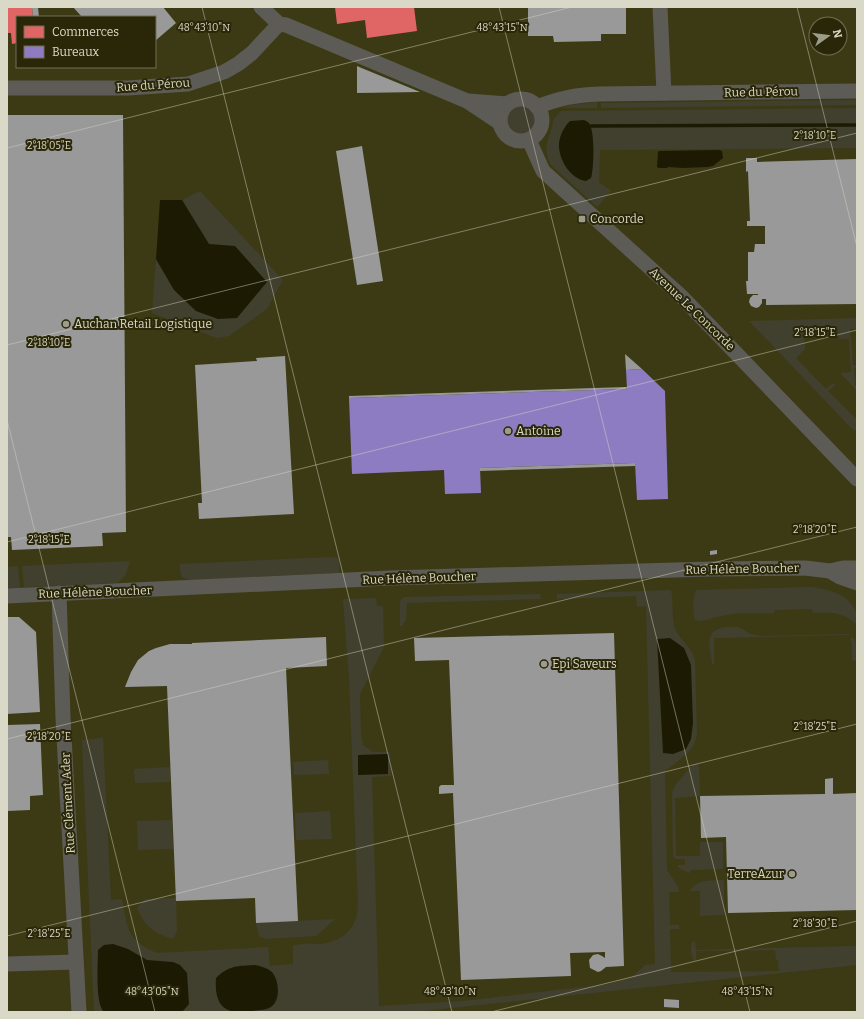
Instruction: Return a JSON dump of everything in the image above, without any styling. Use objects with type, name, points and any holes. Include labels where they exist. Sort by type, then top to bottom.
[{"type":"street","points":[[261,7],[282,25],[467,101],[500,123]]},
{"type":"street","points":[[273,7],[282,25]]},
{"type":"street","points":[[660,7],[664,93]]},
{"type":"street","name":"Rue du Pérou","points":[[7,88],[128,88],[188,84],[224,72],[238,64],[282,25]]},
{"type":"street","name":"Rue du Pérou","points":[[537,107],[553,100],[574,96],[664,93],[857,92]]},
{"type":"street","points":[[520,99],[527,100],[537,107],[541,112],[542,125],[535,137],[522,142],[514,141],[507,137],[502,131],[500,116],[502,109],[507,104],[513,100],[520,99]]},
{"type":"street","points":[[467,101],[507,104]]},
{"type":"street","name":"Avenue Le Concorde","points":[[529,140],[543,170],[681,296],[857,479]]},
{"type":"street","name":"Rue Hélène Boucher","points":[[7,596],[397,578],[710,569],[805,568],[830,571],[843,568],[857,568]]},
{"type":"street","name":"Rue Hélène Boucher","points":[[830,571],[840,577],[857,583]]},
{"type":"street","name":"Rue Clément Ader","points":[[59,593],[79,1012]]},
{"type":"street","points":[[7,964],[76,962]]},
{"type":"shaded area","points":[[7,7],[857,7],[857,1012],[7,1012]]},
{"type":"shaded area","points":[[857,100],[857,105],[601,108],[601,103]]},
{"type":"shaded area","points":[[597,102],[597,108],[561,108],[570,105]]},
{"type":"shaded area","points":[[521,105],[527,106],[535,114],[535,126],[527,134],[521,135],[515,134],[507,126],[506,120],[507,114],[515,106]]},
{"type":"shaded area","points":[[857,108],[857,148],[600,150],[599,182],[611,191],[597,207],[551,165],[546,150],[553,122],[555,117],[561,111]]},
{"type":"shaded area","points":[[584,120],[589,123],[591,127],[593,150],[591,178],[586,181],[570,172],[563,162],[559,149],[560,137],[570,121]]},
{"type":"shaded area","points":[[659,151],[722,151],[723,158],[713,166],[683,168],[657,167]]},
{"type":"shaded area","points":[[200,191],[283,280],[267,309],[229,336],[217,338],[152,313],[156,259],[174,290],[235,246],[209,245],[182,200]]},
{"type":"shaded area","points":[[160,200],[182,200],[209,244],[235,246],[267,282],[237,318],[218,319],[196,311],[174,290],[156,259]]},
{"type":"shaded area","points":[[857,318],[857,329],[850,329],[853,365],[857,365],[857,367],[854,368],[855,385],[857,385],[857,391],[841,373],[851,372],[849,339],[839,339],[838,330],[804,333],[805,349],[796,358],[826,389],[833,383],[835,385],[828,391],[857,420],[857,428],[854,431],[749,321]]},
{"type":"shaded area","points":[[329,557],[339,558],[339,573],[193,580],[185,579],[180,571],[180,564]]},
{"type":"shaded area","points":[[130,561],[125,576],[117,583],[24,587],[22,566]]},
{"type":"shaded area","points":[[18,566],[20,588],[7,588],[7,567]]},
{"type":"shaded area","points":[[811,587],[831,591],[848,601],[857,613],[857,625],[842,615],[831,613],[813,613],[812,609],[775,610],[774,613],[734,614],[704,621],[694,619],[693,601],[696,590]]},
{"type":"shaded area","points":[[671,590],[674,624],[678,634],[690,649],[695,660],[697,735],[693,746],[689,751],[666,770],[665,773],[667,870],[677,885],[679,892],[669,892],[670,925],[679,925],[679,929],[670,929],[671,972],[779,971],[775,950],[696,951],[696,961],[693,958],[691,949],[692,942],[695,941],[696,950],[857,946],[857,965],[413,1012],[94,1011],[82,740],[103,738],[111,900],[122,899],[130,932],[139,943],[157,953],[268,947],[270,966],[293,964],[293,946],[332,942],[342,937],[351,929],[357,914],[358,903],[349,680],[343,599],[376,598],[377,606],[383,606],[384,647],[360,694],[361,733],[363,745],[373,752],[390,752],[391,776],[372,777],[379,1006],[463,1001],[608,984],[632,977],[645,965],[655,964],[646,606],[637,607],[636,596],[557,599],[557,594]]},
{"type":"shaded area","points":[[540,594],[541,599],[407,603],[406,620],[402,626],[400,626],[400,601],[404,597]]},
{"type":"shaded area","points":[[725,627],[738,627],[751,634],[760,636],[851,635],[714,638],[714,664],[712,663],[709,646],[711,636],[713,632]]},
{"type":"shaded area","points":[[851,636],[857,643],[857,660],[852,661]]},
{"type":"shaded area","points":[[670,638],[684,648],[691,665],[693,723],[691,739],[686,749],[673,754],[663,753],[657,639]]},
{"type":"shaded area","points":[[388,754],[388,774],[358,775],[358,755]]},
{"type":"shaded area","points":[[328,760],[329,774],[294,775],[293,762]]},
{"type":"shaded area","points":[[693,764],[698,764],[699,767],[700,796],[675,798],[676,856],[700,856],[700,842],[723,842],[723,869],[691,870],[690,873],[680,869],[677,865],[685,865],[685,859],[676,859],[673,856],[672,792],[676,784]]},
{"type":"shaded area","points":[[170,767],[170,782],[135,783],[134,769]]},
{"type":"shaded area","points":[[330,811],[332,839],[296,840],[295,813]]},
{"type":"shaded area","points":[[172,820],[173,849],[138,850],[137,821]]},
{"type":"shaded area","points":[[710,880],[724,880],[724,915],[700,916],[700,891],[690,891],[701,882]]},
{"type":"shaded area","points":[[176,898],[177,931],[173,939],[155,932],[143,920],[137,908],[145,899]]},
{"type":"shaded area","points":[[335,919],[316,936],[266,939],[259,936],[256,923]]},
{"type":"shaded area","points":[[113,944],[128,949],[147,960],[173,962],[180,965],[187,973],[189,1004],[183,1011],[104,1012],[101,1007],[98,992],[98,950],[104,945]]},
{"type":"shaded area","points":[[255,965],[268,969],[272,972],[276,980],[278,995],[274,1004],[267,1009],[243,1012],[235,1012],[223,1007],[217,996],[216,978],[230,968]]},
{"type":"building: Commerces","points":[[7,7],[32,7],[33,16],[16,16],[16,43],[12,44],[11,33],[7,33]]},
{"type":"building: Commerces","points":[[335,7],[414,7],[417,31],[367,38],[365,20],[337,24]]},
{"type":"building: Bureaux","name":"Antoine","points":[[642,369],[665,391],[668,499],[637,500],[635,463],[480,468],[481,493],[445,494],[444,470],[352,474],[349,398],[627,389],[626,370]]},
{"type":"building: Industrie","points":[[32,7],[38,7],[39,16],[33,16]]},
{"type":"building: Industrie","points":[[73,7],[163,7],[176,23],[156,40],[156,16],[81,16]]},
{"type":"building: Industrie","points":[[528,7],[626,7],[626,34],[601,34],[601,41],[554,42],[553,36],[528,36]]},
{"type":"building: Industrie","points":[[357,66],[364,69],[420,92],[357,93]]},
{"type":"building: Industrie","name":"Auchan Retail Logistique","points":[[7,115],[123,115],[126,532],[102,533],[103,546],[12,550],[11,537],[7,537]]},
{"type":"building: Industrie","points":[[362,146],[383,281],[357,285],[336,151]]},
{"type":"building: Industrie","points":[[746,158],[757,158],[757,162],[857,159],[857,304],[766,305],[766,299],[762,299],[762,303],[759,307],[756,308],[751,306],[749,302],[750,298],[753,295],[758,294],[747,294],[746,281],[748,281],[748,252],[754,252],[755,244],[765,244],[765,226],[747,226],[747,221],[750,221]]},
{"type":"building: Industrie","points":[[625,354],[642,369],[626,370]]},
{"type":"building: Industrie","points":[[285,356],[294,514],[199,519],[198,503],[202,503],[195,365],[257,361],[256,358]]},
{"type":"building: Industrie","points":[[626,387],[627,389],[349,398],[349,396]]},
{"type":"building: Industrie","points":[[635,463],[635,466],[480,471],[480,468]]},
{"type":"building: Industrie","points":[[717,550],[717,554],[710,555],[710,551]]},
{"type":"building: Industrie","points":[[7,617],[19,617],[36,632],[40,712],[7,714]]},
{"type":"building: Industrie","points":[[614,633],[624,966],[606,967],[598,972],[590,968],[589,960],[593,955],[598,954],[605,958],[605,952],[570,953],[571,976],[461,980],[453,793],[439,794],[439,787],[441,785],[454,785],[449,660],[415,661],[414,638]]},
{"type":"building: Industrie","points":[[326,637],[327,666],[286,668],[298,921],[256,923],[255,898],[176,901],[167,686],[125,687],[131,672],[138,660],[149,651],[170,644]]},
{"type":"building: Industrie","points":[[40,724],[43,795],[30,796],[30,810],[7,811],[7,725]]},
{"type":"building: Industrie","name":"TerreAzur","points":[[833,778],[833,794],[857,793],[857,910],[728,913],[726,837],[701,838],[700,796],[825,794],[825,779]]},
{"type":"building: Industrie","points":[[664,999],[679,1000],[679,1008],[664,1007]]},
{"type":"waterway","points":[[591,126],[857,125]]},
{"type":"place","name":"Concorde","points":[[582,219]]},
{"type":"place","name":"Auchan Retail Logistique","points":[[66,324]]},
{"type":"place","name":"Antoine","points":[[508,431]]},
{"type":"place","name":"Epi Saveurs","points":[[544,664]]},
{"type":"place","name":"TerreAzur","points":[[792,874]]}]
